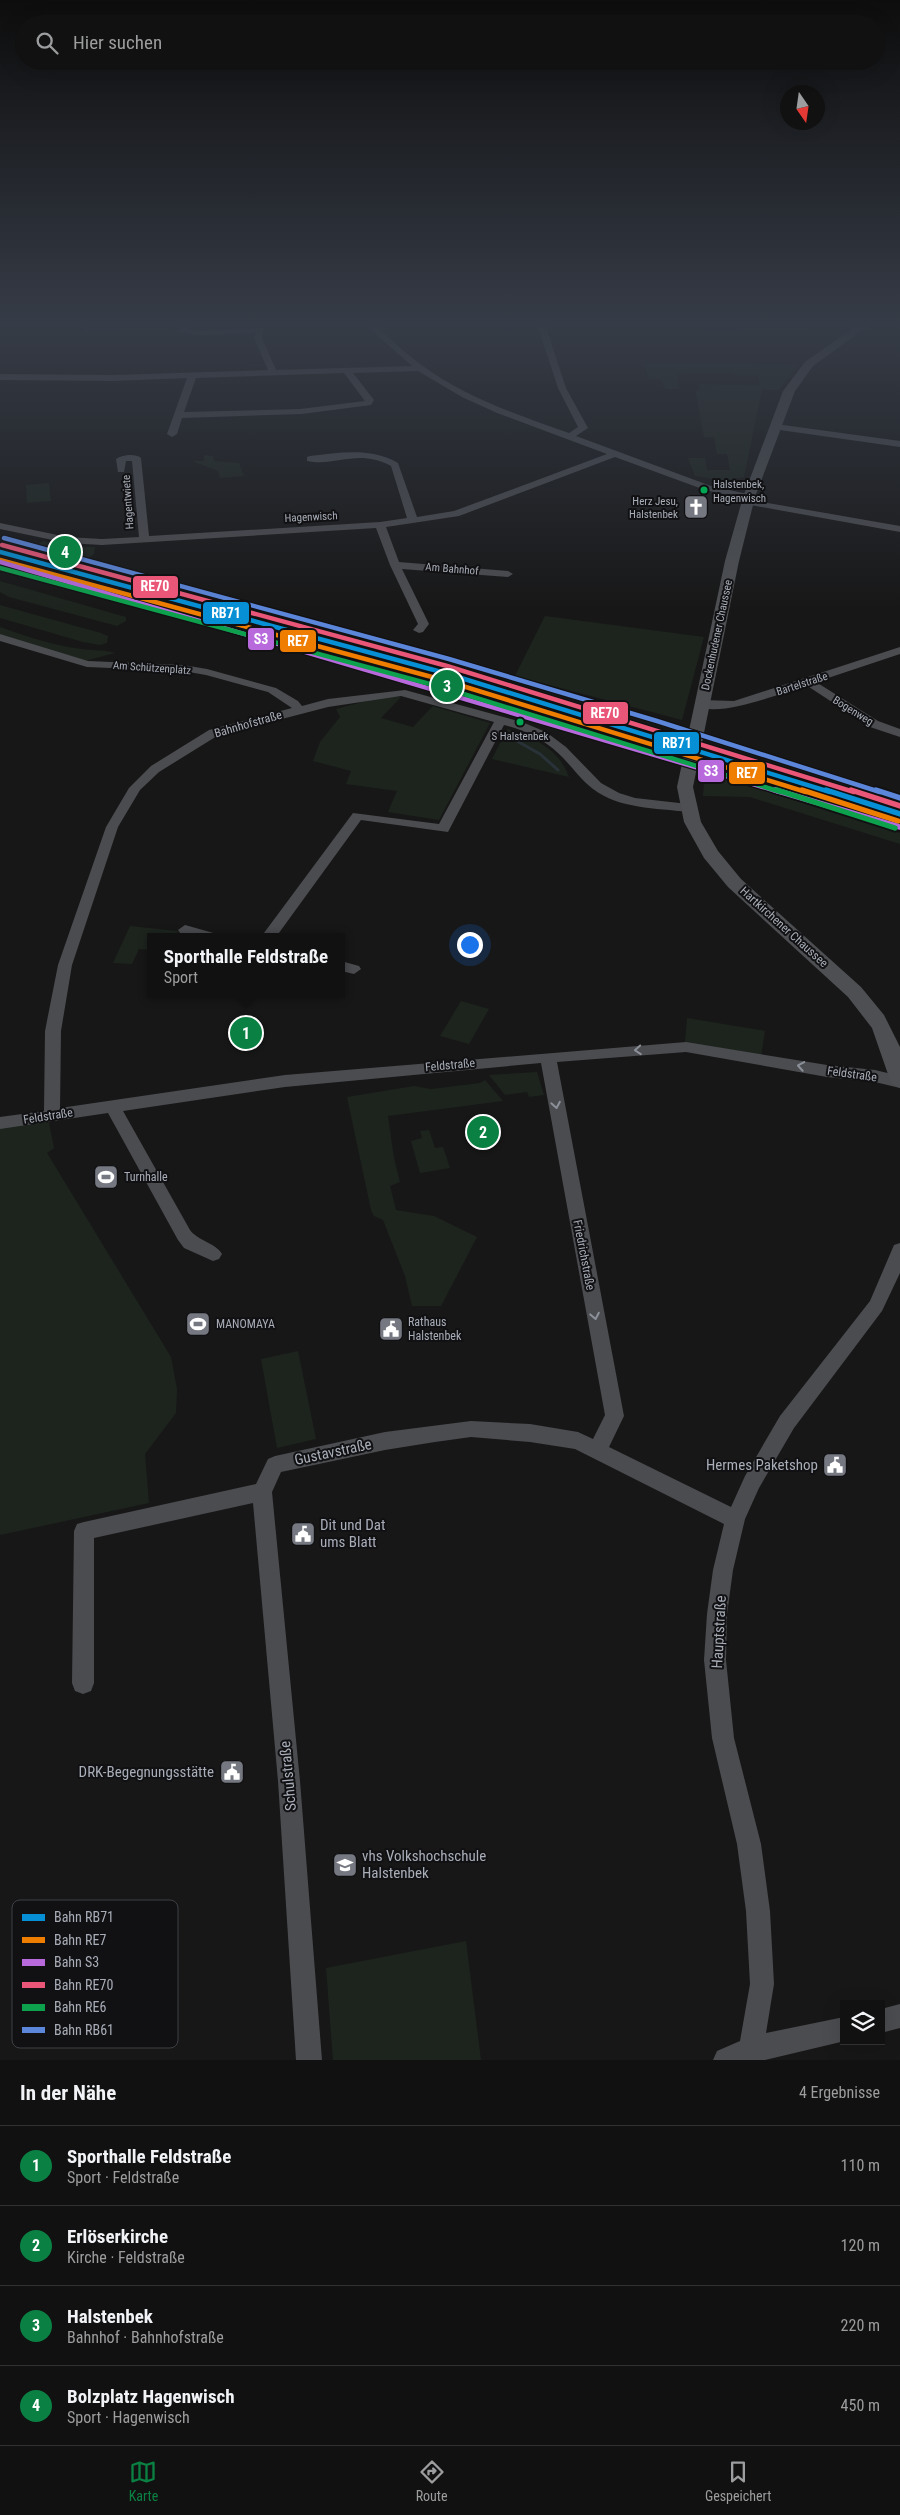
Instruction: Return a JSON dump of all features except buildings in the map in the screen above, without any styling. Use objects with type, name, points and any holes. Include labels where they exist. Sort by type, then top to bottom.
[{"type":"main road","name":"Dockenhudener Chaussee","points":[[688,768],[732,561],[750,496],[780,417]]},
{"type":"main road","name":"Hartkirchener Chaussee","points":[[688,768],[685,787],[688,808],[701,840],[725,872],[844,983],[871,1012],[888,1040],[895,1080]]},
{"type":"street","points":[[172,434],[179,417]]},
{"type":"street","points":[[515,417],[724,493],[750,496],[900,528]]},
{"type":"street","points":[[569,437],[583,428],[577,417]]},
{"type":"street","points":[[776,427],[900,444]]},
{"type":"street","name":"Hagenwisch","points":[[0,526],[67,540],[102,542],[380,525],[456,514],[614,454]]},
{"type":"street","points":[[310,459],[356,455],[389,461],[395,465],[413,521]]},
{"type":"street","name":"Hagentwiete","points":[[121,470],[121,459],[136,458],[144,540]]},
{"type":"street","points":[[380,525],[395,565],[424,624],[419,630]]},
{"type":"street","name":"Am Bahnhof","points":[[395,565],[508,574]]},
{"type":"street","name":"Am Schützenplatz","points":[[0,637],[87,664],[183,668],[207,672],[272,690],[294,703],[299,710]]},
{"type":"street","name":"Bartelstraße","points":[[702,704],[735,705],[809,682],[900,650]]},
{"type":"street","name":"Bogenweg","points":[[809,682],[874,724],[900,733]]},
{"type":"street","name":"Bahnhofstraße","points":[[52,1116],[53,1031],[65,965],[108,837],[127,799],[135,788],[155,769],[213,734],[299,710],[389,692],[400,692],[531,730],[552,741],[597,786],[615,796],[633,802],[688,808]]},
{"type":"street","points":[[271,933],[358,816],[443,828],[501,720]]},
{"type":"street","points":[[185,930],[197,933]]},
{"type":"street","name":"Feldstraße","points":[[0,1123],[285,1081],[548,1057],[686,1047],[895,1080]]},
{"type":"street","name":"Friedrichstraße","points":[[548,1057],[615,1416],[596,1450]]},
{"type":"street","points":[[112,1106],[184,1235],[190,1243],[213,1254]]},
{"type":"street","name":"Hauptstraße","points":[[752,2054],[762,1984],[758,1911],[748,1844],[723,1738],[715,1660],[717,1614],[723,1570],[734,1519],[752,1482],[786,1422],[876,1306],[888,1284],[900,1250]]},
{"type":"street","name":"Gustavstraße","points":[[262,1492],[274,1464],[412,1436],[471,1429],[530,1432],[578,1441],[734,1519]]},
{"type":"street","points":[[83,1682],[84,1531],[262,1492]]},
{"type":"street","name":"Schulstraße","points":[[262,1492],[289,1781],[310,2060]]},
{"type":"street","points":[[885,2020],[900,2016]]},
{"type":"street","points":[[726,2060],[840,2030]]},
{"type":"shaded area","points":[[700,417],[756,417],[744,477],[724,481],[695,476],[688,458],[705,458],[707,470],[730,470],[727,454],[717,454],[714,437],[704,437]]},
{"type":"shaded area","points":[[204,455],[213,456],[214,461],[239,463],[244,476],[220,478],[218,471],[192,461],[204,461]]},
{"type":"shaded area","points":[[49,483],[51,501],[27,503],[26,485]]},
{"type":"shaded area","points":[[43,541],[71,546],[95,547],[94,554],[80,564],[30,550]]},
{"type":"shaded area","points":[[0,581],[126,617],[126,621],[117,626],[9,597],[0,592]]},
{"type":"shaded area","points":[[0,605],[101,633],[108,636],[107,643],[100,645],[83,642],[0,618]]},
{"type":"shaded area","points":[[545,616],[704,637],[682,720],[515,676]]},
{"type":"shaded area","points":[[0,627],[56,644],[115,653],[85,661],[0,634]]},
{"type":"shaded area","points":[[386,696],[401,697],[381,718],[413,727],[433,706],[490,723],[439,820],[388,812],[397,791],[346,784],[351,771],[313,761],[320,742],[340,717],[336,709]]},
{"type":"shaded area","points":[[507,729],[535,740],[552,752],[565,767],[569,777],[492,759]]},
{"type":"shaded area","points":[[705,773],[900,833],[900,844],[750,797],[703,796]]},
{"type":"shaded area","points":[[130,926],[178,931],[177,933],[147,933],[147,950],[139,949],[132,964],[113,963]]},
{"type":"shaded area","points":[[461,1001],[489,1009],[469,1044],[440,1036]]},
{"type":"shaded area","points":[[687,1018],[765,1031],[761,1056],[685,1043]]},
{"type":"shaded area","points":[[537,1072],[544,1095],[529,1097],[527,1092],[505,1095],[489,1075]]},
{"type":"shaded area","points":[[485,1080],[503,1101],[388,1116],[394,1158],[400,1182],[390,1186],[396,1210],[434,1216],[477,1237],[441,1306],[412,1306],[405,1276],[383,1220],[374,1216],[371,1210],[347,1097],[414,1086],[431,1089],[480,1083]]},
{"type":"shaded area","points":[[48,1118],[54,1148],[47,1153],[171,1357],[177,1389],[176,1413],[145,1454],[149,1503],[0,1535],[0,1125]]},
{"type":"shaded area","points":[[429,1130],[435,1148],[443,1147],[450,1168],[420,1173],[411,1141],[422,1138],[420,1131]]},
{"type":"shaded area","points":[[298,1351],[316,1439],[277,1448],[261,1359]]},
{"type":"shaded area","points":[[466,1941],[481,2060],[333,2060],[326,1968]]},
{"type":"waterway","points":[[517,741],[540,754],[558,770]]},
{"type":"rail line","name":"RB61","points":[[4,538],[449,659],[657,721],[900,798]]},
{"type":"rail line","name":"RE70","points":[[2,545],[447,666],[654,728],[900,806]]},
{"type":"rail line","name":"RB71","points":[[0,552],[445,673],[652,735],[900,814]]},
{"type":"rail line","name":"RE7","points":[[0,560],[443,680],[650,742],[898,821]]},
{"type":"rail line","name":"S3","points":[[0,562],[900,827]]},
{"type":"rail line","name":"RE6","points":[[0,568],[441,687],[648,749],[895,828]]},
{"type":"place","name":"Halstenbek, Hagenwisch","points":[[704,490]]},
{"type":"place","name":"Herz Jesu, Halstenbek","points":[[696,507]]},
{"type":"place","name":"Bolzplatz Hagenwisch","points":[[65,552]]},
{"type":"place","name":"Halstenbek","points":[[447,686]]},
{"type":"place","name":"S Halstenbek","points":[[520,722]]},
{"type":"place","name":"Sporthalle Feldstraße","points":[[246,1033]]},
{"type":"place","name":"Erlöserkirche","points":[[483,1132]]},
{"type":"place","name":"Turnhalle","points":[[106,1177]]},
{"type":"place","name":"MANOMAYA","points":[[198,1324]]},
{"type":"place","name":"Rathaus Halstenbek","points":[[391,1329]]},
{"type":"place","name":"Hermes Paketshop","points":[[835,1465]]},
{"type":"place","name":"Dit und Dat ums Blatt","points":[[303,1534]]},
{"type":"place","name":"DRK-Begegnungsstätte","points":[[232,1772]]},
{"type":"place","name":"vhs Volkshochschule Halstenbek","points":[[345,1865]]}]
